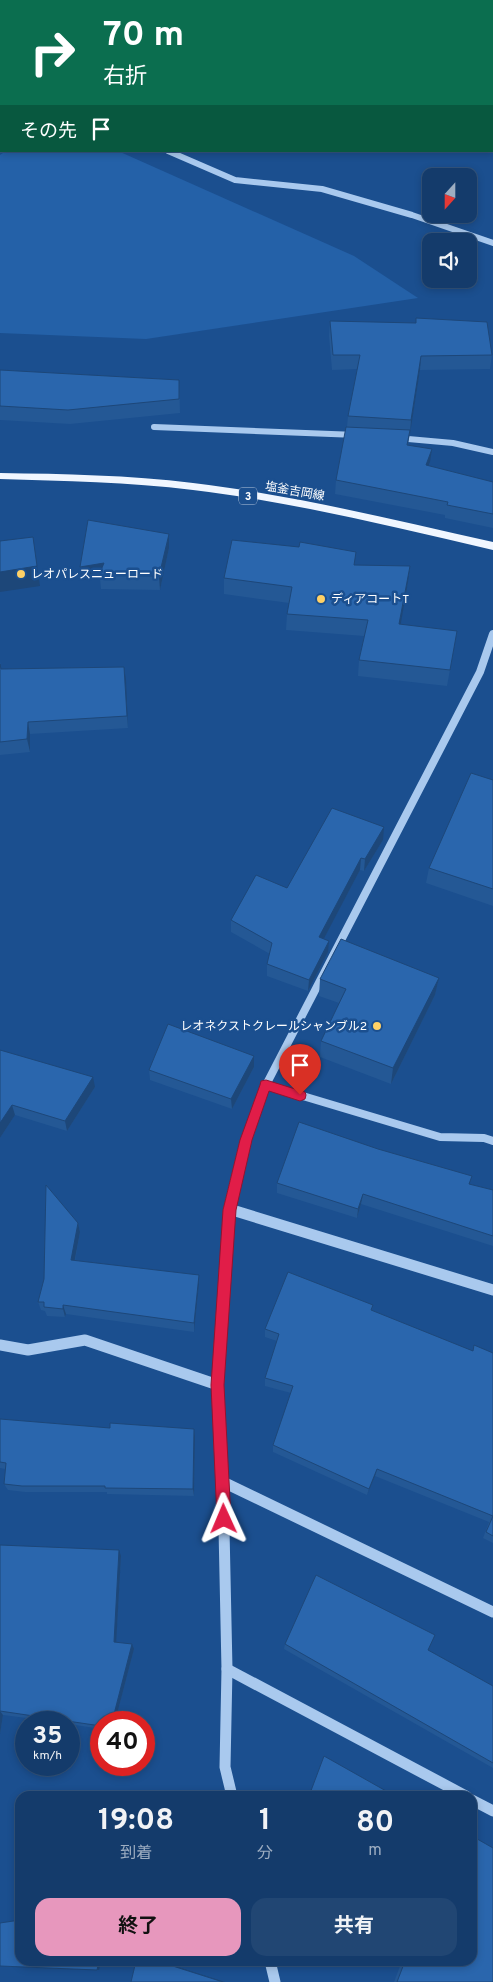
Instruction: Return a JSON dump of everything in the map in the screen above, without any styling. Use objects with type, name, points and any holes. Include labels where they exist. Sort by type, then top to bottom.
[{"type":"main road","name":"塩釜吉岡線","points":[[0,476],[75,477],[152,482],[223,492],[327,509],[493,546]]},
{"type":"street","points":[[170,152],[235,180],[322,189],[412,215],[493,243]]},
{"type":"street","points":[[154,427],[366,436]]},
{"type":"street","points":[[385,437],[453,443],[493,452]]},
{"type":"street","points":[[231,1791],[225,1767],[227,1669],[223,1482],[218,1385],[229,1210],[246,1140],[266,1085],[480,672],[493,634]]},
{"type":"street","points":[[266,1085],[440,1137],[484,1138],[493,1142]]},
{"type":"street","points":[[229,1210],[493,1290]]},
{"type":"street","points":[[0,1345],[28,1350],[85,1340],[218,1385]]},
{"type":"street","points":[[223,1482],[493,1612]]},
{"type":"street","points":[[227,1669],[457,1791]]},
{"type":"street","points":[[477,1803],[493,1811]]},
{"type":"street","points":[[271,1966],[275,1982]]},
{"type":"shaded area","points":[[4,152],[120,152],[354,256],[418,298],[146,339],[0,333],[0,155]]},
{"type":"building","points":[[416,318],[487,322],[492,355],[421,356],[411,420],[348,416],[360,355],[333,355],[330,321],[416,323]]},
{"type":"building","points":[[0,370],[179,380],[179,399],[68,410],[0,406]]},
{"type":"building","points":[[346,427],[410,430],[407,445],[432,449],[426,465],[493,482],[493,514],[447,505],[448,502],[336,480]]},
{"type":"building","points":[[88,520],[169,534],[159,576],[99,575],[104,563],[80,567]]},
{"type":"building","points":[[33,537],[37,566],[0,572],[0,541]]},
{"type":"building","points":[[232,540],[299,547],[300,542],[356,552],[354,565],[410,566],[399,624],[457,631],[450,670],[359,660],[368,620],[287,614],[292,587],[224,578]]},
{"type":"building","points":[[0,664],[1,669],[124,667],[127,716],[28,722],[27,739],[0,742]]},
{"type":"building","points":[[471,773],[493,780],[493,889],[429,868]]},
{"type":"building","points":[[332,808],[384,827],[365,859],[361,858],[319,937],[329,941],[309,980],[267,964],[272,943],[231,920],[256,875],[287,888]]},
{"type":"building","name":"レオネクストクレールシャンブル2","points":[[341,939],[439,978],[393,1068],[321,1041],[346,989],[320,979]]},
{"type":"building","points":[[168,1024],[254,1056],[231,1099],[149,1070]]},
{"type":"building","points":[[0,1050],[93,1077],[65,1121],[12,1105],[0,1123]]},
{"type":"building","points":[[299,1122],[378,1149],[472,1176],[469,1184],[493,1190],[493,1236],[363,1194],[358,1209],[277,1183]]},
{"type":"building","points":[[46,1185],[78,1223],[71,1260],[199,1275],[194,1323],[63,1305],[63,1309],[44,1307],[44,1302],[38,1302],[44,1279]]},
{"type":"building","points":[[288,1272],[373,1305],[371,1310],[473,1351],[474,1345],[493,1353],[493,1516],[377,1469],[369,1489],[273,1445],[293,1386],[265,1378],[279,1334],[265,1329]]},
{"type":"building","points":[[0,1419],[110,1428],[110,1423],[194,1429],[193,1489],[22,1486],[4,1484],[6,1463],[0,1462]]},
{"type":"building","points":[[493,1516],[493,1536],[486,1532]]},
{"type":"building","points":[[0,1545],[119,1550],[114,1642],[132,1644],[115,1711],[90,1711],[90,1724],[80,1723],[80,1711],[15,1711],[15,1713],[0,1711]]},
{"type":"building","points":[[316,1575],[435,1635],[428,1650],[493,1686],[493,1763],[285,1644]]},
{"type":"building","points":[[324,1756],[386,1791],[311,1791]]},
{"type":"building","points":[[477,1839],[493,1848],[493,1982],[397,1982],[403,1966],[477,1966]]},
{"type":"building","points":[[15,1921],[15,1966],[98,1966],[97,1970],[0,1966],[0,1923]]},
{"type":"building","points":[[135,1966],[173,1966],[223,1982],[131,1982]]},
{"type":"place","name":"レオパレスニューロード","points":[[21,574]]},
{"type":"place","name":"ディアコートT","points":[[321,599]]},
{"type":"place","name":"レオネクストクレールシャンブル2","points":[[377,1026]]},
{"type":"route","points":[[224,1519],[218,1385],[229,1210],[246,1140],[266,1085],[300,1095]]}]
